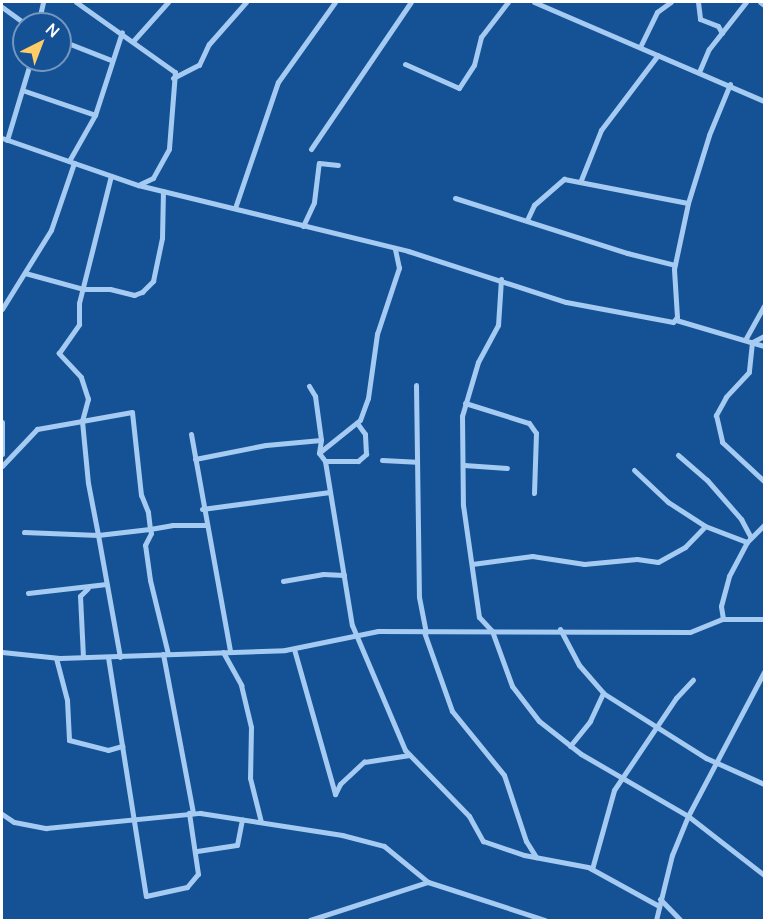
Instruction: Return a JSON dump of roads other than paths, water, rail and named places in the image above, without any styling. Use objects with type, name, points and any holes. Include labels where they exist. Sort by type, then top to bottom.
[{"type":"street","points":[[76,2],[134,40],[175,72],[169,149],[153,178],[140,184]]},
{"type":"street","points":[[134,40],[168,2]]},
{"type":"street","points":[[173,78],[199,65],[209,44],[246,2]]},
{"type":"street","points":[[235,208],[278,82],[335,2]]},
{"type":"street","points":[[311,149],[411,2]]},
{"type":"street","points":[[405,64],[459,88],[474,65],[481,37],[508,2]]},
{"type":"street","points":[[534,2],[764,100]]},
{"type":"street","points":[[640,47],[657,12],[671,2]]},
{"type":"street","points":[[698,2],[700,19],[718,26],[722,33]]},
{"type":"street","points":[[699,72],[722,33],[746,2]]},
{"type":"street","points":[[760,2],[765,4]]},
{"type":"street","points":[[2,309],[51,230],[72,162],[95,115],[122,32]]},
{"type":"street","points":[[72,45],[111,60]]},
{"type":"street","points":[[581,180],[601,130],[658,55]]},
{"type":"street","points":[[29,72],[25,91],[4,139],[111,176],[395,249],[501,279],[566,302],[676,320],[765,346]]},
{"type":"street","points":[[676,320],[675,265],[688,203],[709,135],[730,84]]},
{"type":"street","points":[[25,91],[95,115]]},
{"type":"street","points":[[303,226],[314,202],[319,163],[338,165]]},
{"type":"street","points":[[111,176],[83,290],[79,324],[59,353],[81,377],[88,399],[82,421],[88,483],[120,657]]},
{"type":"street","points":[[527,220],[534,205],[557,183],[581,180],[688,203]]},
{"type":"street","points":[[25,273],[83,290],[110,289],[134,295],[147,289],[153,281],[162,238],[163,191]]},
{"type":"street","points":[[455,198],[627,254],[675,265]]},
{"type":"street","points":[[319,453],[357,423],[368,398],[377,334],[399,268],[395,249]]},
{"type":"street","points":[[501,279],[498,325],[478,362],[465,403],[463,505],[479,617],[492,631],[502,668],[523,704],[570,746],[688,816],[765,875]]},
{"type":"street","points":[[745,340],[765,306]]},
{"type":"street","points":[[752,342],[765,336]]},
{"type":"street","points":[[752,342],[749,372],[721,404],[717,424],[722,442],[765,481]]},
{"type":"street","points":[[416,385],[419,597],[425,632],[452,711],[504,776],[526,841],[536,857]]},
{"type":"street","points":[[309,386],[315,396],[321,440],[319,453],[325,460],[352,625],[366,667],[398,739],[409,755],[469,816],[483,841],[536,857],[592,870],[660,903],[680,921]]},
{"type":"street","points":[[465,403],[529,423],[536,433],[534,493]]},
{"type":"street","points":[[2,466],[37,429],[132,412],[141,495],[150,529],[146,549],[166,654],[191,813],[187,824],[197,851],[200,870],[191,885],[146,896],[108,657]]},
{"type":"street","points":[[2,422],[2,454]]},
{"type":"street","points":[[325,460],[358,461],[366,454],[365,434],[357,423]]},
{"type":"street","points":[[191,434],[227,652],[242,685],[251,727],[250,778],[261,822]]},
{"type":"street","points":[[195,459],[266,445],[321,440]]},
{"type":"street","points":[[678,455],[707,480],[741,519],[749,540]]},
{"type":"street","points":[[382,460],[416,462]]},
{"type":"street","points":[[464,465],[507,468]]},
{"type":"street","points":[[634,470],[662,497],[705,526],[749,540]]},
{"type":"street","points":[[202,509],[330,492]]},
{"type":"street","points":[[24,532],[98,535],[206,525]]},
{"type":"street","points":[[723,619],[721,606],[729,576],[749,540],[765,525]]},
{"type":"street","points":[[472,564],[532,555],[584,564],[637,559],[658,562],[685,548],[705,526]]},
{"type":"street","points":[[283,581],[323,574],[344,575]]},
{"type":"street","points":[[28,593],[106,584]]},
{"type":"street","points":[[83,657],[80,597],[89,587]]},
{"type":"street","points":[[2,652],[56,658],[120,657],[294,649],[333,638],[378,631],[560,629],[690,632],[723,619],[765,619]]},
{"type":"street","points":[[560,629],[579,665],[603,693],[715,762],[765,784]]},
{"type":"street","points":[[294,649],[335,794],[340,784],[364,762],[409,755]]},
{"type":"street","points":[[56,658],[67,700],[69,740],[108,750],[122,746]]},
{"type":"street","points":[[656,921],[688,816],[765,672]]},
{"type":"street","points":[[592,870],[603,821],[622,778],[658,725],[693,680]]},
{"type":"street","points":[[570,746],[590,721],[603,693]]},
{"type":"street","points":[[2,814],[14,822],[46,828],[191,813],[261,822],[378,843],[428,882],[545,921]]},
{"type":"street","points":[[197,851],[235,846],[242,819]]},
{"type":"street","points":[[310,921],[428,882]]}]
